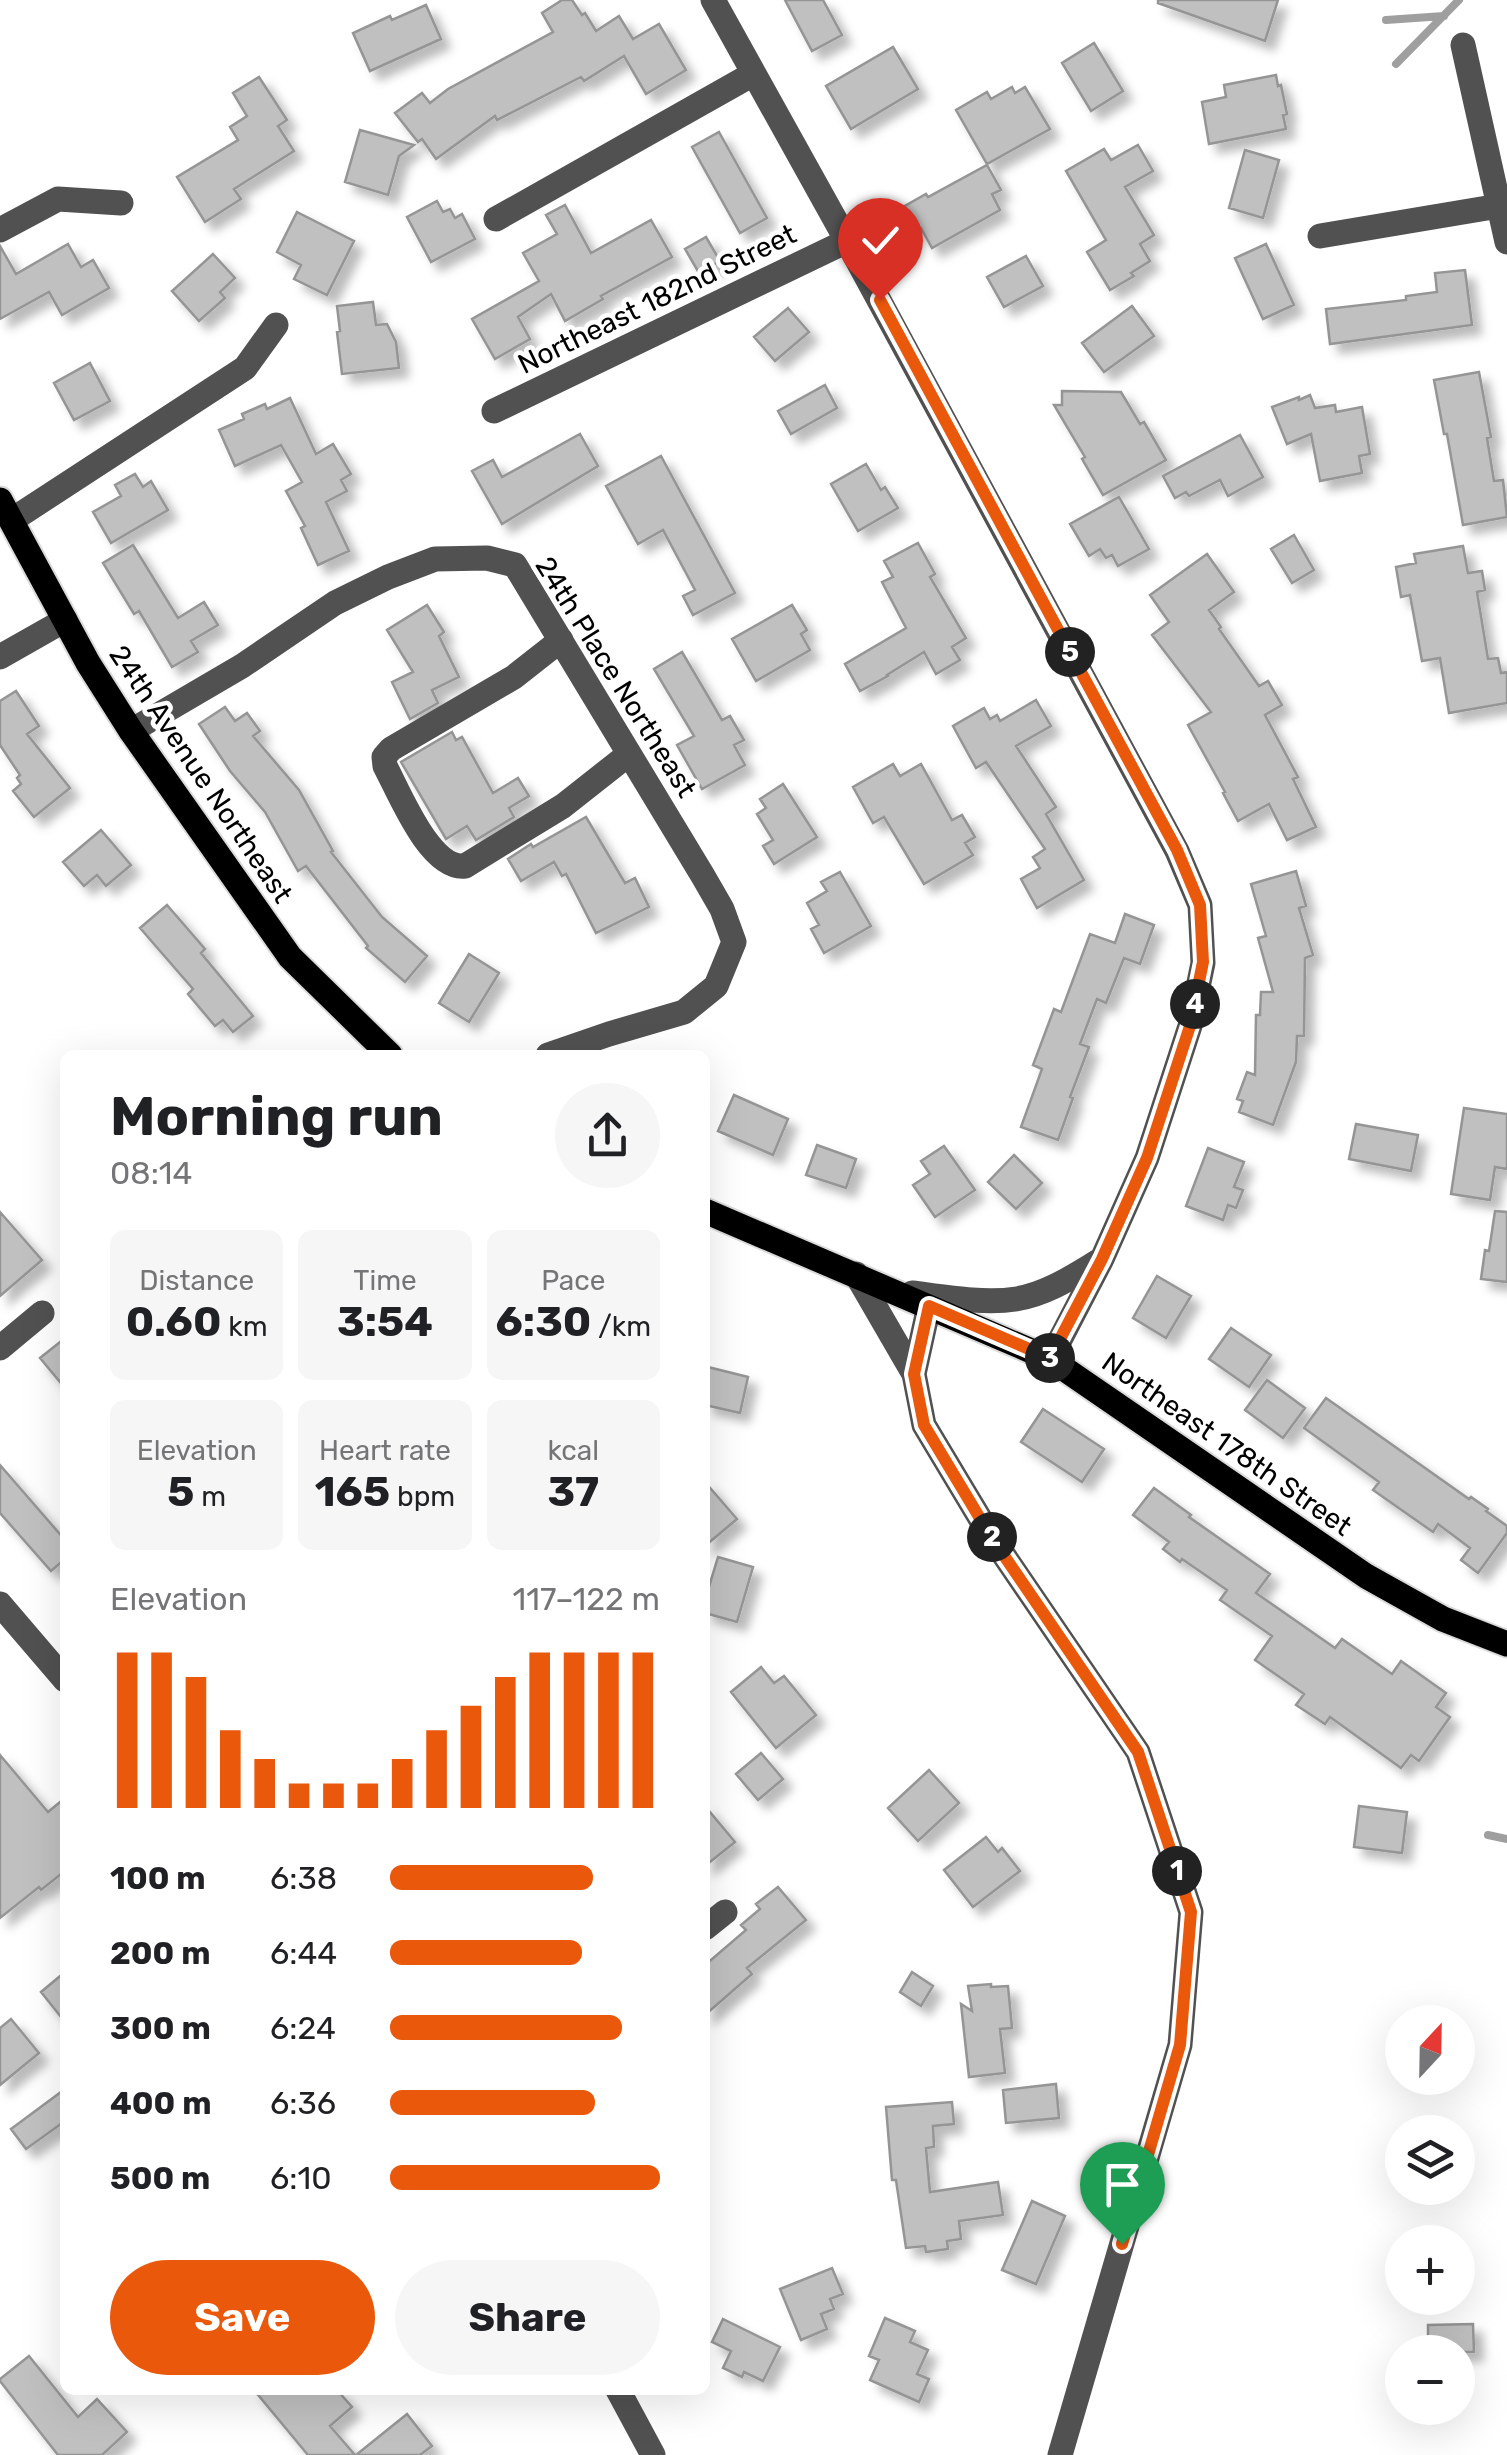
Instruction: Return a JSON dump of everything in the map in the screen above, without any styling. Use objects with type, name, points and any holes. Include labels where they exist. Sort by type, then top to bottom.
[{"type":"main road","name":"24th Avenue Northeast","points":[[6,510],[88,663],[131,731],[290,957],[385,1050]]},
{"type":"main road","points":[[710,1213],[856,1274]]},
{"type":"main road","name":"Northeast 178th Street","points":[[856,1274],[1050,1358],[1366,1576],[1443,1619],[1507,1644]]},
{"type":"street","points":[[713,0],[1177,850],[1200,905],[1203,962],[1190,1026],[1147,1158],[1102,1259],[1050,1358]]},
{"type":"street","points":[[1463,44],[1503,208],[1507,242]]},
{"type":"street","points":[[496,219],[753,74]]},
{"type":"street","points":[[0,230],[58,199],[121,203]]},
{"type":"street","points":[[1320,236],[1503,208]]},
{"type":"street","name":"Northeast 182nd Street","points":[[494,411],[847,241]]},
{"type":"street","points":[[6,510],[245,368],[276,324]]},
{"type":"street","name":"24th Place Northeast","points":[[131,731],[242,666],[335,603],[388,578],[435,559],[487,558],[515,565],[722,909],[734,942],[716,986],[684,1012],[564,1050]]},
{"type":"street","points":[[0,657],[65,620]]},
{"type":"street","points":[[561,640],[514,677],[391,748],[384,757],[385,766],[430,848],[447,864],[466,866],[562,806],[630,754]]},
{"type":"street","points":[[896,1291],[964,1299],[1014,1299],[1056,1286],[1102,1259]]},
{"type":"street","points":[[856,1274],[914,1374],[924,1425],[990,1535],[1138,1752],[1191,1912],[1180,2045],[1060,2455]]},
{"type":"street","points":[[914,1374],[929,1306]]},
{"type":"street","points":[[0,1348],[42,1312]]},
{"type":"street","points":[[0,1604],[60,1674]]},
{"type":"street","points":[[621,2395],[653,2455]]},
{"type":"building","points":[[562,0],[572,0],[596,31],[619,16],[633,39],[659,24],[686,70],[646,94],[624,56],[584,81],[581,77],[497,120],[495,116],[436,159],[395,113],[422,93],[430,103],[448,89],[553,32],[542,13]]},
{"type":"building","points":[[785,0],[823,0],[842,35],[812,51]]},
{"type":"building","points":[[1158,0],[1278,0],[1265,41]]},
{"type":"building","points":[[426,5],[441,39],[370,71],[353,33]]},
{"type":"building","points":[[1094,43],[1123,91],[1091,111],[1062,63]]},
{"type":"building","points":[[893,47],[918,89],[851,129],[826,86]]},
{"type":"building","points":[[1276,75],[1287,114],[1283,115],[1286,129],[1209,144],[1202,102],[1226,97],[1224,85]]},
{"type":"building","points":[[259,77],[287,120],[278,126],[294,151],[234,189],[241,199],[205,222],[177,177],[238,140],[230,127],[247,116],[233,93]]},
{"type":"building","points":[[1012,87],[1015,93],[1025,87],[1050,129],[987,164],[956,110],[987,92],[991,99]]},
{"type":"building","points":[[360,130],[414,145],[399,156],[388,195],[345,182]]},
{"type":"building","points":[[719,132],[767,218],[740,233],[692,147]]},
{"type":"building","points":[[1138,145],[1153,171],[1125,187],[1154,235],[1140,244],[1150,261],[1110,290],[1087,252],[1106,240],[1066,171],[1104,149],[1111,160]]},
{"type":"building","points":[[1245,150],[1279,160],[1263,218],[1229,208]]},
{"type":"building","points":[[987,165],[1001,190],[992,194],[1000,210],[932,248],[903,207]]},
{"type":"building","points":[[437,201],[443,212],[450,209],[455,218],[462,214],[475,239],[431,262],[407,217]]},
{"type":"building","points":[[565,205],[591,253],[651,220],[672,257],[565,321],[551,294],[518,317],[530,339],[495,359],[472,319],[539,281],[523,253],[557,234],[546,215]]},
{"type":"building","points":[[297,212],[354,241],[327,295],[294,279],[301,265],[277,252]]},
{"type":"building","points":[[706,237],[720,261],[699,273],[685,249]]},
{"type":"building","points":[[68,244],[81,267],[93,260],[109,288],[62,315],[49,292],[0,319],[0,246],[16,274]]},
{"type":"building","points":[[1266,244],[1294,305],[1263,319],[1235,258]]},
{"type":"building","points":[[213,254],[235,278],[220,292],[225,298],[199,321],[172,291]]},
{"type":"building","points":[[1026,256],[1043,286],[1004,307],[987,277]]},
{"type":"building","points":[[1465,270],[1472,325],[1330,344],[1326,309],[1406,300],[1406,296],[1437,292],[1435,273]]},
{"type":"building","points":[[373,302],[376,325],[387,324],[396,342],[399,368],[342,374],[337,306]]},
{"type":"building","points":[[1132,306],[1154,336],[1104,372],[1082,343]]},
{"type":"building","points":[[788,308],[809,332],[775,361],[754,337]]},
{"type":"building","points":[[90,363],[110,401],[74,420],[54,383]]},
{"type":"building","points":[[1479,372],[1491,437],[1487,438],[1494,481],[1503,480],[1507,517],[1463,525],[1434,380]]},
{"type":"building","points":[[825,385],[837,408],[791,434],[778,411]]},
{"type":"building","points":[[1062,391],[1121,392],[1166,460],[1103,495],[1054,405],[1062,405]]},
{"type":"building","points":[[1310,395],[1315,408],[1335,405],[1336,412],[1362,407],[1370,454],[1359,456],[1362,473],[1320,481],[1311,434],[1287,444],[1272,407]]},
{"type":"building","points":[[290,398],[316,454],[333,444],[351,474],[341,480],[347,491],[326,502],[349,551],[318,565],[301,528],[305,526],[286,491],[302,482],[281,445],[235,466],[219,430],[244,419],[242,414],[265,404],[267,409]]},
{"type":"building","points":[[580,434],[598,466],[502,524],[472,471],[493,460],[502,477]]},
{"type":"building","points":[[1240,435],[1263,477],[1228,496],[1220,480],[1189,496],[1186,492],[1175,498],[1163,476]]},
{"type":"building","points":[[661,456],[735,593],[693,615],[683,596],[695,590],[663,530],[638,544],[606,486]]},
{"type":"building","points":[[866,464],[881,490],[885,487],[898,508],[858,531],[831,484]]},
{"type":"building","points":[[135,474],[143,487],[151,481],[168,510],[111,543],[93,512],[121,496],[115,485]]},
{"type":"building","points":[[1119,497],[1149,549],[1118,566],[1112,555],[1106,558],[1100,549],[1089,556],[1070,524]]},
{"type":"building","points":[[1294,535],[1314,570],[1292,583],[1271,549]]},
{"type":"building","points":[[918,543],[935,574],[930,577],[966,638],[952,647],[960,660],[936,674],[924,652],[860,691],[845,664],[906,628],[882,582],[893,577],[884,561]]},
{"type":"building","points":[[133,545],[178,618],[204,602],[218,625],[191,641],[198,652],[172,667],[139,611],[134,614],[103,563]]},
{"type":"building","points":[[1463,546],[1468,573],[1482,571],[1485,590],[1477,592],[1488,659],[1498,658],[1501,673],[1507,672],[1507,703],[1449,713],[1440,658],[1422,661],[1410,595],[1401,597],[1396,567],[1416,563],[1414,554]]},
{"type":"building","points":[[1207,554],[1234,592],[1209,610],[1259,686],[1268,681],[1282,705],[1265,715],[1298,777],[1293,779],[1316,827],[1287,840],[1269,804],[1238,821],[1188,725],[1211,712],[1152,635],[1169,622],[1150,595]]},
{"type":"building","points":[[427,605],[444,632],[439,636],[459,677],[432,690],[438,703],[410,719],[392,682],[413,672],[387,630]]},
{"type":"building","points":[[792,605],[807,630],[801,634],[810,650],[756,681],[732,639]]},
{"type":"building","points":[[682,652],[722,720],[730,716],[744,740],[734,745],[745,765],[702,789],[677,745],[694,736],[654,669]]},
{"type":"building","points":[[16,691],[39,726],[27,734],[70,788],[34,817],[13,791],[21,784],[17,778],[20,775],[0,745],[0,701]]},
{"type":"building","points":[[1036,700],[1051,726],[1016,746],[1056,807],[1046,814],[1084,880],[1037,908],[1021,879],[1040,868],[1033,857],[1045,849],[986,762],[976,768],[953,726],[984,708],[990,719],[997,715],[1000,721]]},
{"type":"building","points":[[225,707],[235,721],[247,713],[260,731],[253,736],[299,790],[331,852],[382,917],[427,956],[405,982],[366,948],[306,866],[298,871],[265,812],[230,771],[199,724]]},
{"type":"building","points":[[452,732],[456,740],[462,737],[493,793],[518,778],[529,796],[509,808],[514,817],[476,840],[467,826],[446,839],[401,762]]},
{"type":"building","points":[[893,764],[900,776],[921,764],[952,820],[962,815],[975,837],[965,843],[973,855],[924,884],[884,817],[873,823],[853,787]]},
{"type":"building","points":[[783,784],[817,837],[774,864],[763,846],[773,840],[757,814],[766,808],[760,799]]},
{"type":"building","points":[[586,817],[625,883],[635,878],[649,907],[596,933],[566,874],[562,876],[554,862],[521,881],[508,859]]},
{"type":"building","points":[[101,830],[131,865],[106,886],[97,875],[84,886],[63,862]]},
{"type":"building","points":[[1296,871],[1306,906],[1299,908],[1313,955],[1305,958],[1304,1036],[1297,1036],[1296,1062],[1273,1125],[1239,1112],[1243,1101],[1237,1099],[1247,1072],[1255,1075],[1256,1015],[1260,1015],[1261,992],[1273,992],[1258,938],[1266,936],[1251,884]]},
{"type":"building","points":[[840,872],[871,926],[824,953],[811,929],[819,925],[807,903],[827,891],[821,882]]},
{"type":"building","points":[[167,905],[205,949],[201,953],[253,1016],[233,1032],[223,1020],[215,1026],[188,994],[193,989],[140,928]]},
{"type":"building","points":[[1125,914],[1154,925],[1140,964],[1124,958],[1106,1003],[1097,999],[1080,1044],[1089,1047],[1058,1140],[1021,1127],[1042,1069],[1033,1065],[1054,1009],[1061,1012],[1090,934],[1115,943]]},
{"type":"building","points":[[469,954],[499,973],[469,1022],[439,1003]]},
{"type":"building","points":[[734,1095],[788,1119],[773,1155],[718,1131]]},
{"type":"building","points":[[1464,1108],[1507,1114],[1507,1169],[1495,1167],[1490,1200],[1451,1194]]},
{"type":"building","points":[[1356,1124],[1418,1135],[1411,1171],[1349,1159]]},
{"type":"building","points":[[817,1145],[856,1159],[846,1188],[806,1175]]},
{"type":"building","points":[[944,1146],[975,1190],[935,1217],[913,1185],[930,1174],[921,1161]]},
{"type":"building","points":[[1208,1148],[1244,1162],[1234,1187],[1243,1190],[1236,1208],[1228,1205],[1223,1220],[1186,1206]]},
{"type":"building","points":[[1014,1155],[1042,1183],[1016,1209],[988,1182]]},
{"type":"building","points":[[1495,1211],[1507,1212],[1507,1282],[1481,1279]]},
{"type":"building","points":[[0,1212],[42,1260],[0,1296]]},
{"type":"building","points":[[1157,1276],[1191,1296],[1166,1338],[1133,1318]]},
{"type":"building","points":[[1231,1328],[1271,1355],[1249,1387],[1209,1359]]},
{"type":"building","points":[[60,1342],[60,1382],[40,1358]]},
{"type":"building","points":[[710,1368],[748,1377],[740,1413],[710,1406]]},
{"type":"building","points":[[1267,1380],[1305,1408],[1283,1438],[1245,1410]]},
{"type":"building","points":[[1326,1398],[1507,1526],[1507,1533],[1478,1573],[1461,1560],[1470,1548],[1438,1524],[1433,1532],[1373,1490],[1379,1482],[1304,1428]]},
{"type":"building","points":[[1043,1409],[1104,1449],[1082,1482],[1021,1442]]},
{"type":"building","points":[[0,1465],[60,1534],[60,1563],[51,1571],[0,1513]]},
{"type":"building","points":[[710,1488],[737,1519],[710,1542]]},
{"type":"building","points":[[1154,1488],[1270,1574],[1256,1593],[1335,1648],[1342,1639],[1392,1674],[1401,1661],[1446,1693],[1436,1707],[1450,1717],[1419,1761],[1411,1755],[1401,1768],[1330,1717],[1325,1724],[1296,1705],[1304,1694],[1255,1660],[1272,1636],[1220,1600],[1227,1590],[1163,1549],[1169,1542],[1133,1515]]},
{"type":"building","points":[[718,1557],[753,1567],[737,1622],[710,1614],[710,1583]]},
{"type":"building","points":[[761,1667],[774,1683],[784,1676],[816,1715],[776,1748],[731,1692]]},
{"type":"building","points":[[761,1753],[783,1779],[758,1800],[736,1774]]},
{"type":"building","points":[[0,1755],[48,1812],[60,1802],[60,1875],[0,1918]]},
{"type":"building","points":[[929,1770],[959,1803],[918,1841],[888,1808]]},
{"type":"building","points":[[1359,1806],[1407,1812],[1402,1853],[1354,1847]]},
{"type":"building","points":[[710,1812],[735,1842],[710,1862]]},
{"type":"building","points":[[986,1837],[998,1852],[1002,1848],[1020,1871],[973,1907],[944,1870]]},
{"type":"building","points":[[778,1887],[806,1920],[747,1968],[752,1974],[710,2011],[710,1961],[746,1930],[741,1925],[760,1909],[756,1904]]},
{"type":"building","points":[[912,1972],[933,1986],[921,2006],[900,1992]]},
{"type":"building","points":[[60,1976],[60,2016],[41,1992]]},
{"type":"building","points":[[968,1986],[1008,1986],[1012,2028],[1000,2029],[1005,2073],[969,2077],[961,2004],[972,2011]]},
{"type":"building","points":[[11,2019],[39,2053],[0,2085],[0,2028]]},
{"type":"building","points":[[1056,2084],[1059,2118],[1006,2123],[1003,2090]]},
{"type":"building","points":[[60,2093],[60,2125],[26,2149],[11,2129]]},
{"type":"building","points":[[952,2102],[954,2124],[933,2126],[934,2147],[926,2148],[930,2192],[998,2182],[1003,2215],[959,2221],[961,2239],[947,2241],[948,2249],[926,2252],[925,2246],[906,2248],[896,2180],[892,2180],[886,2107]]},
{"type":"building","points":[[1032,2201],[1065,2216],[1036,2284],[1002,2270]]},
{"type":"building","points":[[832,2268],[843,2294],[830,2299],[834,2309],[821,2314],[827,2329],[801,2340],[780,2289]]},
{"type":"building","points":[[885,2318],[915,2331],[910,2342],[928,2350],[917,2374],[929,2379],[919,2402],[870,2380],[879,2360],[869,2356]]},
{"type":"building","points":[[723,2319],[780,2347],[763,2381],[723,2368],[731,2351],[712,2342]]},
{"type":"building","points":[[1473,2324],[1473,2335],[1428,2335],[1428,2325]]},
{"type":"building","points":[[29,2356],[78,2417],[97,2399],[127,2432],[102,2455],[58,2455],[0,2379]]},
{"type":"building","points":[[258,2395],[341,2395],[352,2407],[330,2426],[355,2455],[308,2455]]},
{"type":"building","points":[[407,2414],[432,2446],[420,2455],[356,2455]]},
{"type":"waterway","points":[[1396,64],[1459,0]]},
{"type":"waterway","points":[[1386,20],[1444,16]]},
{"type":"waterway","points":[[1488,1835],[1507,1839]]},
{"type":"route","points":[[880,300],[1177,850],[1200,905],[1203,962],[1190,1026],[1147,1158],[1102,1259],[1050,1358],[929,1306],[914,1374],[924,1425],[990,1535],[1138,1752],[1191,1912],[1180,2045],[1122,2244]]}]
